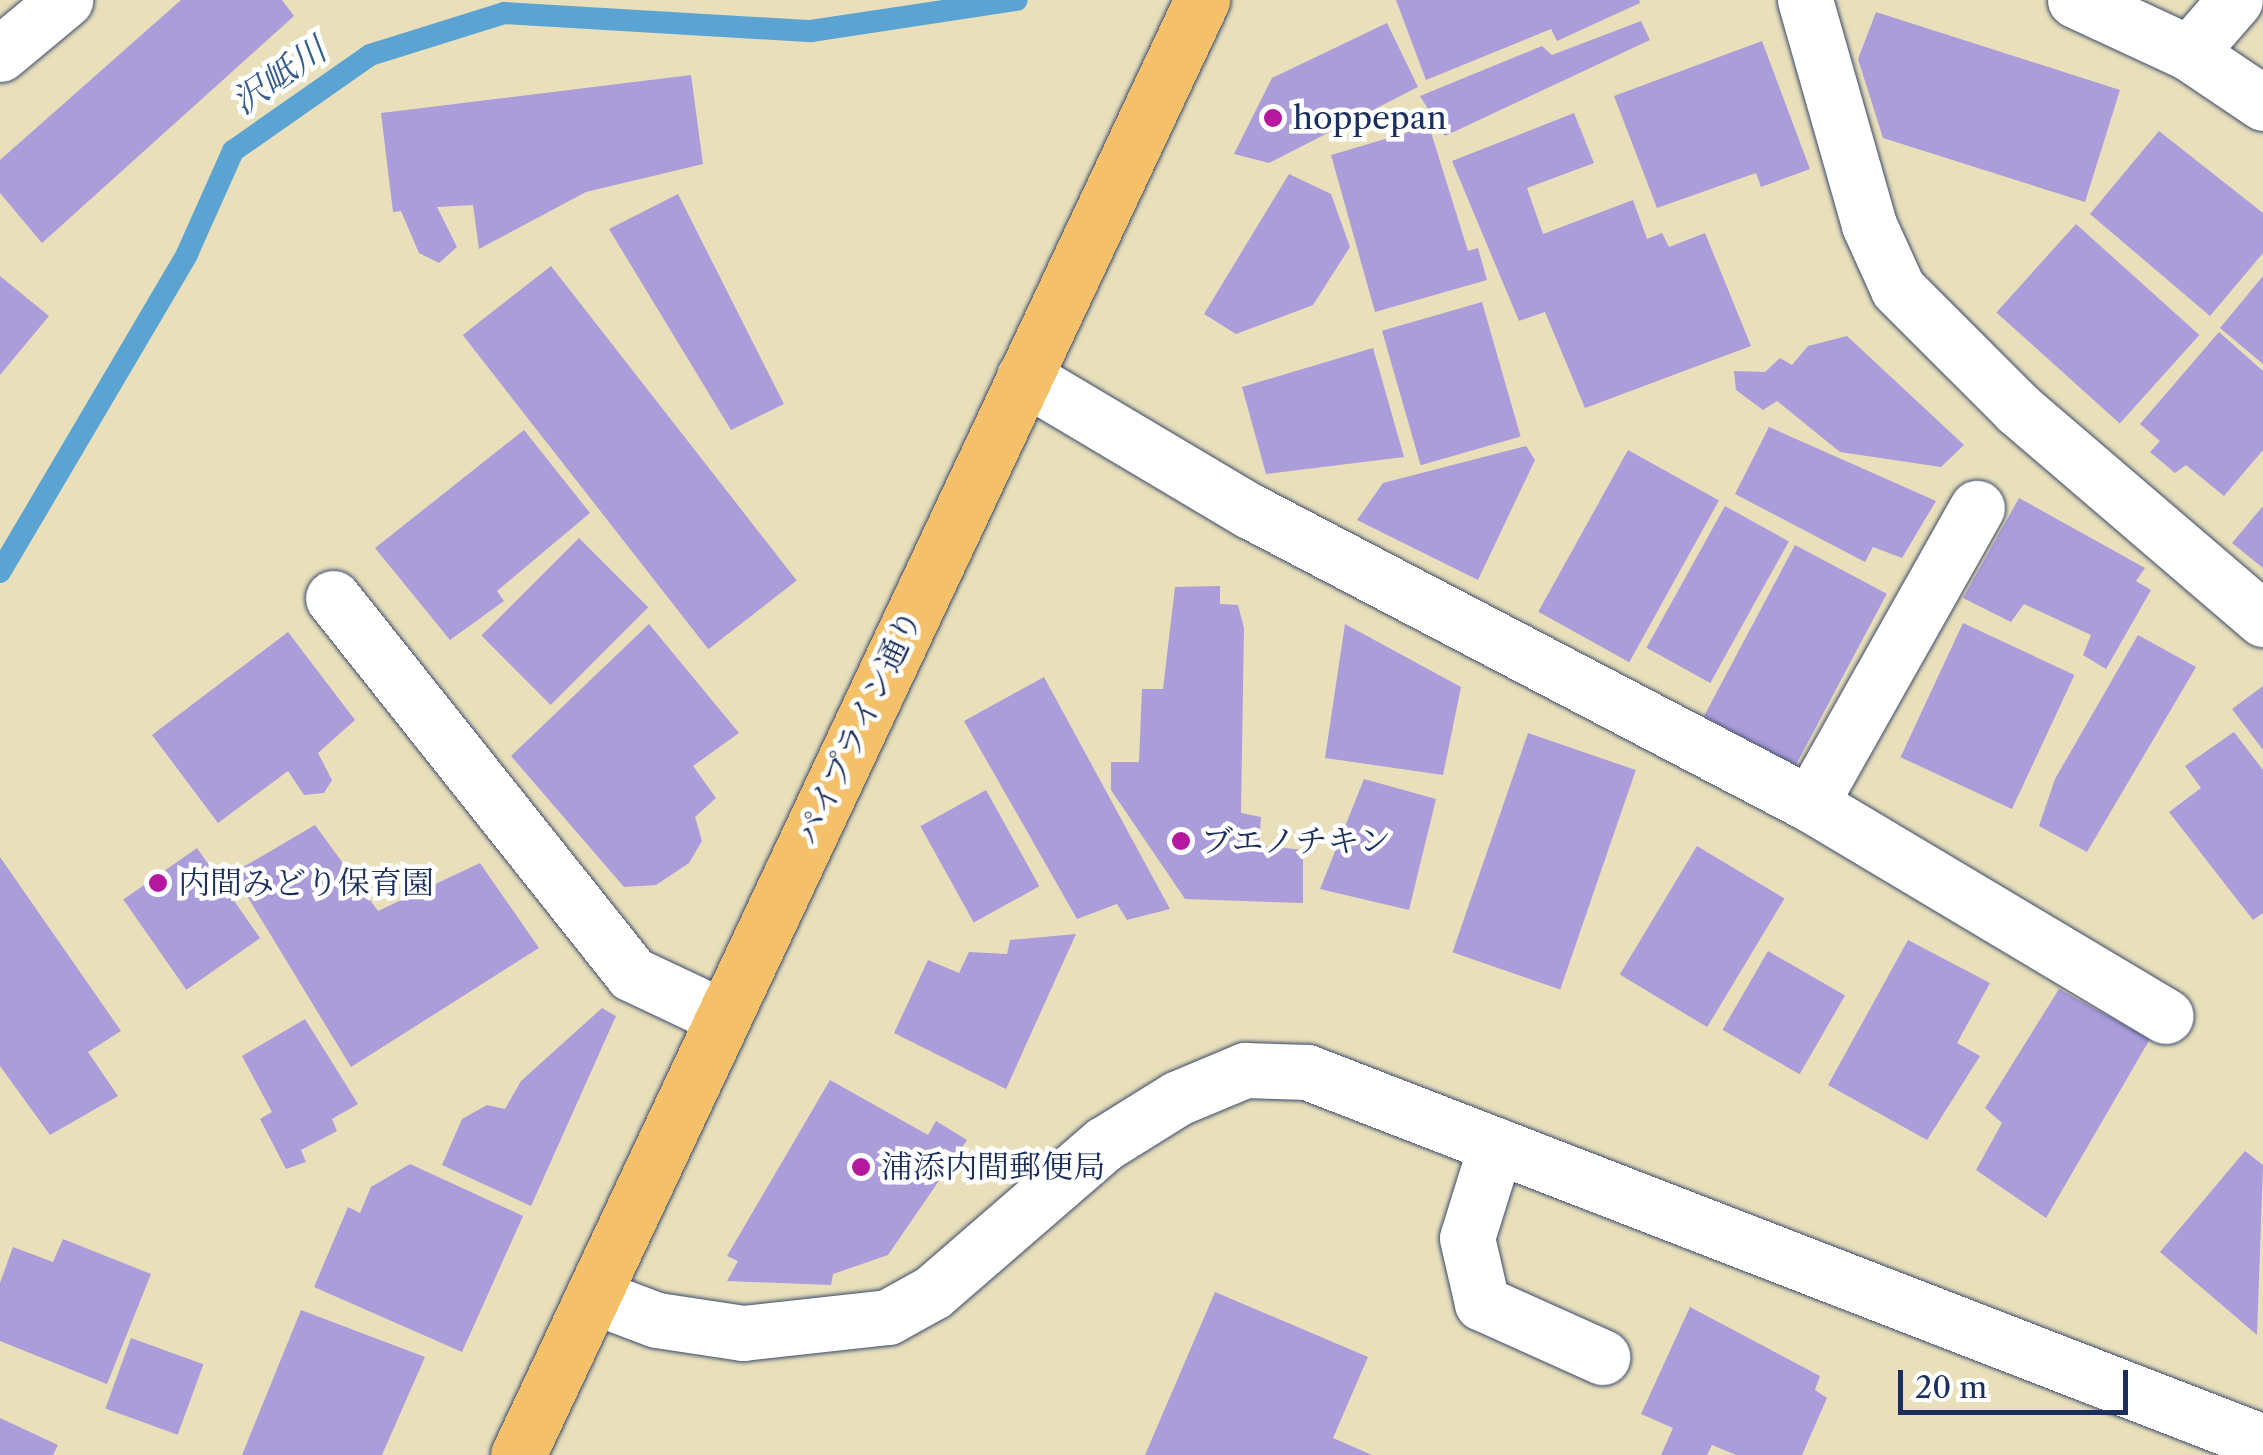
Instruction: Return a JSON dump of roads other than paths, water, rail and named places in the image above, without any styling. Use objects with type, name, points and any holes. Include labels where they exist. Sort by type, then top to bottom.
[{"type":"main road","name":"パイプライン通り","points":[[518,1455],[1200,3]]},
{"type":"street","points":[[0,54],[65,0]]},
{"type":"street","points":[[1805,0],[1869,225],[1898,289],[2018,409],[2263,618]]},
{"type":"street","points":[[2075,0],[2189,53],[2263,104]]},
{"type":"street","points":[[2189,53],[2235,0]]},
{"type":"street","points":[[1024,377],[1250,511],[1810,804],[2166,1016]]},
{"type":"street","points":[[1810,804],[1977,508]]},
{"type":"street","points":[[333,598],[632,974],[723,1017]]},
{"type":"street","points":[[593,1296],[657,1320],[744,1332],[888,1317],[933,1292],[1104,1144],[1245,1070],[1307,1072],[2263,1442]]},
{"type":"street","points":[[1496,1145],[1467,1238],[1482,1303],[1602,1357]]},
{"type":"waterway","name":"沢岻川","points":[[0,572],[187,254],[233,151],[370,55],[504,13],[811,31],[1017,0]]},
{"type":"place","name":"hoppepan","points":[[1273,118]]},
{"type":"place","name":"ブエノチキン","points":[[1181,841]]},
{"type":"place","name":"内間みどり保育園","points":[[158,883]]},
{"type":"place","name":"浦添内間郵便局","points":[[861,1167]]}]
